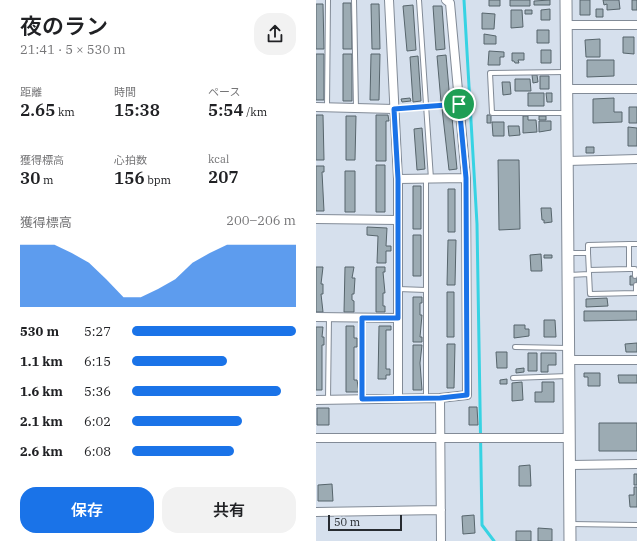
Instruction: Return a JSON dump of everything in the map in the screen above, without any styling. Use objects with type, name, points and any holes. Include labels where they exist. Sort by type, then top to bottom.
[{"type":"street","points":[[389,0],[398,179],[398,398]]},
{"type":"street","points":[[316,400],[440,398],[467,395],[466,178],[450,2],[446,0]]},
{"type":"street","points":[[566,0],[570,376],[570,541]]},
{"type":"street","points":[[566,25],[637,25]]},
{"type":"street","points":[[567,89],[637,89]]},
{"type":"street","points":[[316,107],[394,109]]},
{"type":"street","points":[[568,162],[637,159]]},
{"type":"street","points":[[398,179],[466,178]]},
{"type":"street","points":[[316,218],[398,220]]},
{"type":"street","points":[[316,317],[398,318]]},
{"type":"street","points":[[569,360],[637,360]]},
{"type":"street","points":[[440,398],[442,541]]},
{"type":"street","points":[[316,438],[570,438]]},
{"type":"street","points":[[570,465],[637,464]]},
{"type":"street","points":[[316,512],[441,510]]},
{"type":"lane","points":[[327,107],[328,0]]},
{"type":"lane","points":[[354,0],[356,108]]},
{"type":"lane","points":[[419,0],[427,107],[428,179],[426,398]]},
{"type":"lane","points":[[567,72],[490,73],[492,113],[567,113]]},
{"type":"lane","points":[[394,109],[459,104]]},
{"type":"lane","points":[[629,244],[629,269]]},
{"type":"lane","points":[[636,285],[636,293],[590,294],[588,245],[637,244]]},
{"type":"lane","points":[[568,253],[588,253]]},
{"type":"lane","points":[[568,275],[635,269],[635,276]]},
{"type":"lane","points":[[398,290],[426,290]]},
{"type":"lane","points":[[328,400],[329,317]]},
{"type":"lane","points":[[362,318],[362,399]]},
{"type":"lane","points":[[515,347],[569,348]]},
{"type":"lane","points":[[513,378],[570,376]]},
{"type":"lane","points":[[570,524],[637,526]]},
{"type":"building","points":[[489,0],[500,0],[500,6],[489,6]]},
{"type":"building","points":[[510,0],[530,0],[530,6],[510,6]]},
{"type":"building","points":[[550,0],[550,5],[534,5],[534,1]]},
{"type":"building","points":[[580,0],[590,0],[590,15],[580,15]]},
{"type":"building","points":[[603,0],[619,0],[620,9],[607,10],[607,4],[604,5]]},
{"type":"building","points":[[632,0],[637,0],[637,10],[632,10]]},
{"type":"building","points":[[343,3],[351,3],[352,49],[343,49]]},
{"type":"building","points":[[316,4],[323,4],[324,49],[316,49]]},
{"type":"building","points":[[371,4],[379,4],[380,49],[372,49]]},
{"type":"building","points":[[413,5],[416,50],[407,51],[403,6]]},
{"type":"building","points":[[433,6],[442,6],[445,49],[436,50]]},
{"type":"building","points":[[550,9],[550,20],[541,20],[541,10]]},
{"type":"building","points":[[596,9],[603,9],[603,17],[596,17]]},
{"type":"building","points":[[511,10],[522,10],[523,27],[511,28]]},
{"type":"building","points":[[525,10],[532,10],[532,14],[525,14]]},
{"type":"building","points":[[482,13],[495,14],[494,29],[482,29]]},
{"type":"building","points":[[537,30],[549,30],[549,43],[537,43]]},
{"type":"building","points":[[484,34],[496,36],[496,44],[484,44]]},
{"type":"building","points":[[623,37],[634,37],[634,54],[623,53]]},
{"type":"building","points":[[600,39],[600,57],[586,57],[585,40]]},
{"type":"building","points":[[541,50],[551,50],[551,63],[541,63]]},
{"type":"building","points":[[489,51],[504,52],[504,57],[500,57],[500,65],[488,65]]},
{"type":"building","points":[[512,53],[524,53],[524,60],[518,60],[519,63],[515,63],[512,61]]},
{"type":"building","points":[[316,54],[324,54],[324,100],[316,100]]},
{"type":"building","points":[[343,54],[352,54],[352,101],[343,101]]},
{"type":"building","points":[[371,54],[380,54],[379,100],[370,100]]},
{"type":"building","points":[[446,55],[450,101],[441,102],[437,56]]},
{"type":"building","points":[[418,56],[421,101],[413,102],[410,57]]},
{"type":"building","points":[[587,60],[614,60],[614,76],[587,77]]},
{"type":"building","points":[[532,75],[537,75],[538,82],[533,83]]},
{"type":"building","points":[[540,76],[549,76],[549,89],[540,89]]},
{"type":"building","points":[[515,79],[530,79],[531,91],[515,91]]},
{"type":"building","points":[[502,82],[510,82],[511,94],[503,95]]},
{"type":"building","points":[[528,93],[544,93],[544,106],[528,106]]},
{"type":"building","points":[[546,93],[552,93],[552,102],[547,102]]},
{"type":"building","points":[[410,98],[411,101],[402,102],[401,99]]},
{"type":"building","points":[[614,98],[614,112],[622,112],[622,122],[593,123],[593,99]]},
{"type":"building","points":[[451,107],[457,169],[449,170],[442,108]]},
{"type":"building","points":[[629,107],[637,107],[637,123],[629,123]]},
{"type":"building","points":[[316,115],[323,115],[324,160],[316,160]]},
{"type":"building","points":[[376,115],[388,115],[389,121],[386,121],[386,161],[376,161]]},
{"type":"building","points":[[487,115],[491,115],[491,123],[487,123]]},
{"type":"building","points":[[346,116],[356,116],[355,160],[346,160]]},
{"type":"building","points":[[523,116],[528,116],[528,120],[536,120],[537,132],[523,133]]},
{"type":"building","points":[[539,116],[546,116],[546,120],[539,120]]},
{"type":"building","points":[[539,121],[551,121],[551,130],[539,132]]},
{"type":"building","points":[[492,122],[504,122],[504,136],[493,136]]},
{"type":"building","points":[[508,126],[519,126],[520,135],[509,136]]},
{"type":"building","points":[[628,127],[637,128],[637,146],[628,146]]},
{"type":"building","points":[[422,128],[425,169],[417,170],[414,129]]},
{"type":"building","points":[[586,147],[594,147],[594,153],[586,153]]},
{"type":"building","points":[[498,160],[519,160],[520,229],[499,230]]},
{"type":"building","points":[[376,165],[385,165],[385,212],[376,212]]},
{"type":"building","points":[[316,166],[324,166],[324,172],[322,172],[324,211],[316,211]]},
{"type":"building","points":[[345,171],[355,171],[355,212],[345,212]]},
{"type":"building","points":[[413,186],[421,186],[421,229],[413,229]]},
{"type":"building","points":[[448,189],[455,189],[455,232],[448,232]]},
{"type":"building","points":[[541,208],[551,208],[552,222],[544,223],[544,220],[542,220]]},
{"type":"building","points":[[367,227],[387,228],[386,246],[391,246],[391,251],[386,251],[386,263],[377,263],[378,236],[367,235]]},
{"type":"building","points":[[413,235],[421,235],[421,276],[413,276]]},
{"type":"building","points":[[448,240],[456,240],[455,285],[447,285]]},
{"type":"building","points":[[541,254],[542,271],[531,271],[530,255]]},
{"type":"building","points":[[544,255],[552,255],[552,258],[544,258]]},
{"type":"building","points":[[316,267],[323,267],[321,284],[323,284],[323,294],[321,294],[323,312],[316,312]]},
{"type":"building","points":[[345,267],[354,267],[352,278],[355,278],[352,300],[354,301],[354,312],[344,312]]},
{"type":"building","points":[[376,267],[385,267],[385,272],[383,272],[385,293],[383,293],[383,306],[385,306],[385,312],[376,312]]},
{"type":"building","points":[[630,276],[637,276],[637,285],[630,285]]},
{"type":"building","points":[[447,292],[454,292],[454,337],[447,337]]},
{"type":"building","points":[[413,297],[422,297],[422,303],[420,303],[420,315],[422,315],[420,337],[422,337],[422,342],[413,342]]},
{"type":"building","points":[[607,298],[608,306],[586,307],[586,299]]},
{"type":"building","points":[[584,311],[637,311],[637,320],[584,321]]},
{"type":"building","points":[[544,320],[555,320],[556,337],[544,337]]},
{"type":"building","points":[[514,325],[525,325],[525,329],[529,329],[529,336],[514,338]]},
{"type":"building","points":[[346,326],[354,326],[354,338],[357,338],[357,347],[354,347],[354,380],[357,380],[359,392],[346,392]]},
{"type":"building","points":[[379,326],[391,326],[391,330],[386,330],[386,369],[390,369],[390,375],[386,375],[386,379],[378,379]]},
{"type":"building","points":[[316,327],[323,327],[322,337],[324,337],[324,345],[322,345],[322,390],[316,390]]},
{"type":"building","points":[[637,343],[637,352],[626,352],[625,344]]},
{"type":"building","points":[[447,344],[455,344],[454,388],[447,388]]},
{"type":"building","points":[[413,345],[422,345],[420,363],[422,390],[413,390]]},
{"type":"building","points":[[496,352],[507,352],[507,368],[497,368]]},
{"type":"building","points":[[528,353],[537,353],[537,371],[528,371]]},
{"type":"building","points":[[541,353],[556,353],[556,365],[548,365],[548,372],[541,372]]},
{"type":"building","points":[[524,368],[524,372],[516,373],[516,369]]},
{"type":"building","points":[[584,373],[600,373],[600,386],[588,386],[588,377],[584,377]]},
{"type":"building","points":[[618,375],[637,375],[637,383],[619,383]]},
{"type":"building","points":[[507,379],[507,384],[500,384],[500,380]]},
{"type":"building","points":[[522,382],[523,400],[512,401],[512,383]]},
{"type":"building","points":[[542,382],[554,382],[554,402],[535,402],[535,392],[542,392]]},
{"type":"building","points":[[469,407],[477,407],[478,425],[469,425]]},
{"type":"building","points":[[317,408],[329,408],[329,425],[317,425]]},
{"type":"building","points":[[599,423],[637,423],[637,451],[599,451]]},
{"type":"building","points":[[530,465],[531,486],[519,486],[519,466]]},
{"type":"building","points":[[634,474],[637,474],[637,485],[634,485]]},
{"type":"building","points":[[332,484],[333,501],[318,501],[318,485]]},
{"type":"building","points":[[634,487],[637,487],[637,507],[630,507],[629,495],[634,495]]},
{"type":"building","points":[[474,515],[475,533],[463,534],[462,516]]},
{"type":"building","points":[[538,528],[552,529],[552,541],[538,541]]},
{"type":"building","points":[[516,531],[531,531],[531,541],[516,541]]},
{"type":"waterway","points":[[464,0],[477,224],[482,525],[494,541]]},
{"type":"route","points":[[459,104],[466,178],[467,395],[440,398],[362,399],[362,318],[398,318],[398,179],[394,109],[459,104]]}]
